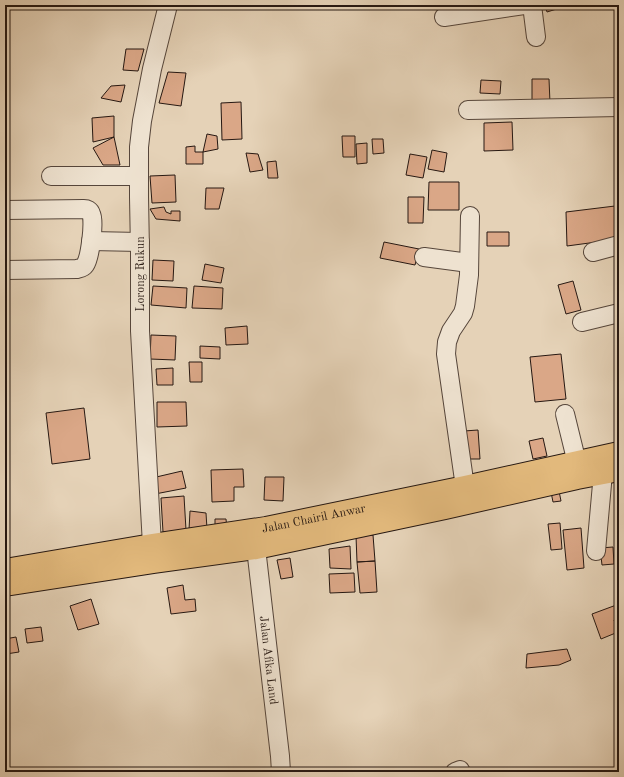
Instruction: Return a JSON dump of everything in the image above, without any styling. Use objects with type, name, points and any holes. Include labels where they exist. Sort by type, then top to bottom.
[{"type":"main road","name":"Jalan Chairil Anwar","points":[[5,585],[103,562],[152,545],[266,528],[578,463],[619,453]]},
{"type":"main road","name":"Jalan Chairil Anwar","points":[[5,570],[103,562],[154,562],[256,548],[577,478],[611,472]]},
{"type":"street","name":"Lorong Rukun","points":[[152,545],[140,331],[139,147],[142,121],[152,69],[168,5]]},
{"type":"street","points":[[444,17],[524,5]]},
{"type":"street","points":[[532,5],[536,37]]},
{"type":"street","points":[[468,110],[619,107]]},
{"type":"street","points":[[51,176],[139,176]]},
{"type":"street","points":[[5,210],[84,208],[91,212],[92,218],[89,257],[83,268],[5,270]]},
{"type":"street","points":[[465,487],[446,354],[447,342],[451,330],[461,317],[465,306],[469,275],[470,216]]},
{"type":"street","points":[[91,241],[140,242]]},
{"type":"street","points":[[593,252],[619,245]]},
{"type":"street","points":[[424,257],[469,263]]},
{"type":"street","points":[[582,322],[619,313]]},
{"type":"street","points":[[565,414],[578,463]]},
{"type":"street","points":[[596,551],[611,472]]},
{"type":"street","name":"Jalan Afika Land","points":[[256,548],[281,772]]},
{"type":"street","points":[[455,772],[460,770],[461,772]]},
{"type":"building","points":[[545,5],[563,5],[563,7],[547,12]]},
{"type":"building","points":[[126,49],[144,49],[138,71],[123,70]]},
{"type":"building","points":[[168,72],[186,73],[181,106],[159,103]]},
{"type":"building","points":[[532,79],[549,79],[550,103],[532,103]]},
{"type":"building","points":[[481,80],[501,81],[500,94],[480,93]]},
{"type":"building","points":[[125,85],[121,102],[101,98],[111,86]]},
{"type":"building","points":[[241,102],[242,139],[222,140],[221,103]]},
{"type":"building","points":[[114,116],[114,137],[93,142],[92,118]]},
{"type":"building","points":[[512,122],[513,150],[484,151],[484,123]]},
{"type":"building","points":[[207,134],[217,136],[218,149],[203,152]]},
{"type":"building","points":[[342,136],[355,136],[355,157],[343,157]]},
{"type":"building","points":[[114,137],[120,165],[103,165],[93,148]]},
{"type":"building","points":[[372,139],[383,139],[384,153],[373,154]]},
{"type":"building","points":[[367,143],[367,163],[357,164],[356,144]]},
{"type":"building","points":[[195,146],[195,152],[203,152],[203,164],[186,164],[186,147]]},
{"type":"building","points":[[432,150],[447,153],[444,172],[428,169]]},
{"type":"building","points":[[246,153],[258,154],[263,170],[250,172]]},
{"type":"building","points":[[410,154],[427,157],[423,178],[406,175]]},
{"type":"building","points":[[276,161],[278,178],[268,178],[267,162]]},
{"type":"building","points":[[175,175],[176,202],[152,203],[150,176]]},
{"type":"building","points":[[429,182],[459,182],[459,210],[428,210]]},
{"type":"building","points":[[206,188],[224,188],[219,209],[205,209]]},
{"type":"building","points":[[408,197],[424,197],[423,223],[408,223]]},
{"type":"building","points":[[615,206],[619,216],[619,239],[567,246],[566,212]]},
{"type":"building","points":[[164,207],[166,212],[171,214],[171,211],[180,211],[180,221],[156,219],[150,209]]},
{"type":"building","points":[[487,232],[509,232],[509,246],[487,246]]},
{"type":"building","points":[[384,242],[419,249],[415,265],[380,258]]},
{"type":"building","points":[[153,260],[174,261],[173,281],[152,280]]},
{"type":"building","points":[[205,264],[224,268],[221,283],[202,280]]},
{"type":"building","points":[[573,281],[581,310],[566,314],[558,285]]},
{"type":"building","points":[[153,286],[187,288],[186,308],[151,305]]},
{"type":"building","points":[[194,286],[223,288],[222,309],[192,308]]},
{"type":"building","points":[[247,326],[248,344],[226,345],[225,328]]},
{"type":"building","points":[[151,335],[176,336],[175,360],[150,359]]},
{"type":"building","points":[[200,346],[220,347],[220,359],[200,358]]},
{"type":"building","points":[[561,354],[566,399],[535,402],[530,357]]},
{"type":"building","points":[[189,362],[202,362],[202,382],[190,382]]},
{"type":"building","points":[[173,368],[173,385],[157,385],[156,369]]},
{"type":"building","points":[[157,402],[186,402],[187,426],[157,427]]},
{"type":"building","points":[[84,408],[90,459],[52,464],[46,413]]},
{"type":"building","points":[[478,430],[480,459],[465,459],[464,431]]},
{"type":"building","points":[[543,438],[547,456],[533,459],[529,441]]},
{"type":"building","points":[[243,469],[244,487],[234,487],[234,501],[212,502],[211,470]]},
{"type":"building","points":[[182,471],[186,488],[155,494],[152,478]]},
{"type":"building","points":[[265,477],[284,477],[283,501],[264,500]]},
{"type":"building","points":[[559,491],[561,501],[553,502],[551,492]]},
{"type":"building","points":[[184,496],[186,530],[163,532],[161,498]]},
{"type":"building","points":[[190,511],[206,513],[207,529],[189,530]]},
{"type":"building","points":[[215,519],[226,519],[227,529],[215,529]]},
{"type":"building","points":[[560,523],[562,549],[551,550],[548,524]]},
{"type":"building","points":[[581,528],[584,568],[567,570],[563,530]]},
{"type":"building","points":[[373,535],[375,561],[357,562],[356,536]]},
{"type":"building","points":[[350,546],[351,569],[330,568],[329,549]]},
{"type":"building","points":[[613,547],[614,564],[602,565],[600,548]]},
{"type":"building","points":[[290,558],[293,577],[281,579],[277,560]]},
{"type":"building","points":[[375,561],[377,592],[360,593],[357,562]]},
{"type":"building","points":[[354,573],[355,592],[330,593],[329,574]]},
{"type":"building","points":[[183,585],[185,600],[195,599],[196,611],[171,614],[167,588]]},
{"type":"building","points":[[91,599],[99,624],[78,630],[70,606]]},
{"type":"building","points":[[619,604],[619,619],[614,620],[618,632],[601,639],[592,614]]},
{"type":"building","points":[[41,627],[43,641],[27,643],[25,629]]},
{"type":"building","points":[[16,637],[19,652],[6,654],[5,639]]},
{"type":"building","points":[[567,649],[571,660],[559,665],[526,668],[527,654]]}]
